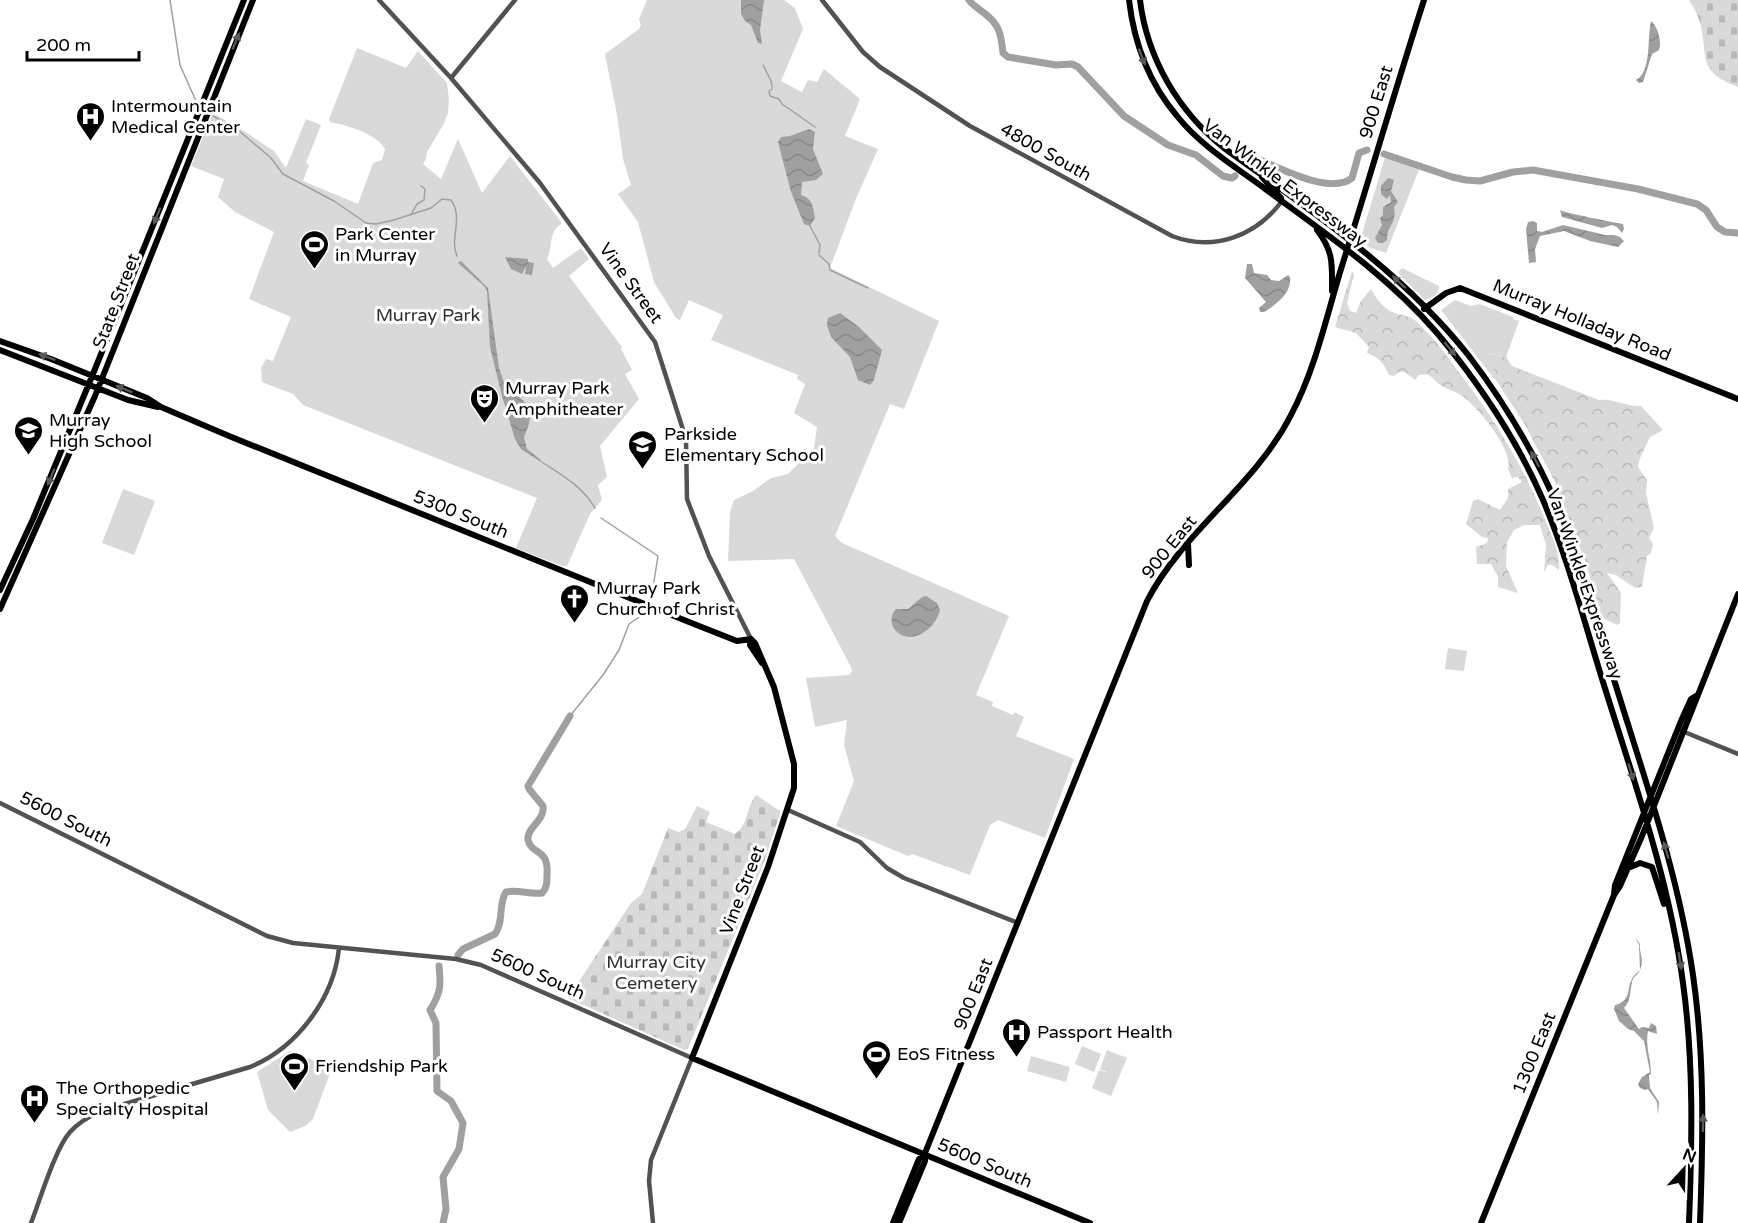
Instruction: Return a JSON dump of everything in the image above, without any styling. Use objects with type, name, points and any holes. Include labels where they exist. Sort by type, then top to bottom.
[{"type":"main road","name":"State Street","points":[[0,590],[93,376],[244,0]]},
{"type":"main road","name":"State Street","points":[[0,609],[98,388],[253,0]]},
{"type":"main road","name":"Van Winkle Expressway","points":[[1129,0],[1132,24],[1140,53],[1152,80],[1168,106],[1199,140],[1347,249],[1391,286],[1419,314],[1478,387],[1524,461],[1539,492],[1563,551],[1647,823],[1675,935],[1686,1004],[1692,1077],[1689,1223]]},
{"type":"main road","name":"Van Winkle Expressway","points":[[1140,0],[1151,48],[1175,95],[1189,114],[1210,136],[1350,239],[1394,276],[1426,308],[1468,355],[1501,401],[1551,491],[1576,557],[1653,807],[1683,921],[1697,1010],[1704,1117],[1700,1223]]},
{"type":"main road","name":"900 East","points":[[899,1223],[1147,601],[1163,573],[1249,477],[1285,427],[1304,386],[1424,0]]},
{"type":"main road","points":[[1260,174],[1278,193],[1282,201],[1290,202],[1320,216]]},
{"type":"main road","points":[[1312,223],[1331,253],[1332,300]]},
{"type":"main road","name":"Murray Holladay Road","points":[[1419,314],[1446,293],[1460,288],[1738,399]]},
{"type":"main road","name":"5300 South","points":[[0,343],[6,348],[18,347],[93,376],[147,398],[162,407],[707,630],[737,641],[751,639]]},
{"type":"main road","name":"5300 South","points":[[0,350],[128,400],[162,407]]},
{"type":"main road","points":[[1188,544],[1189,565]]},
{"type":"main road","name":"1300 East","points":[[1614,895],[1615,885],[1650,799],[1738,594]]},
{"type":"main road","name":"Vine Street","points":[[692,1058],[764,878],[794,788],[794,769],[774,687],[756,643],[751,639]]},
{"type":"main road","name":"1300 East","points":[[1481,1223],[1614,895],[1647,823],[1681,731]]},
{"type":"main road","points":[[1643,776],[1652,780],[1661,773]]},
{"type":"main road","points":[[1628,868],[1640,862],[1652,867],[1670,926],[1675,935]]},
{"type":"main road","name":"5600 South","points":[[692,1058],[1090,1223]]},
{"type":"main road","name":"900 East","points":[[893,1223],[920,1159],[925,1154]]},
{"type":"street","name":"Vine Street","points":[[379,0],[451,78],[540,183],[655,342],[686,439],[687,499],[709,556],[751,639]]},
{"type":"street","points":[[451,78],[514,0]]},
{"type":"street","name":"4800 South","points":[[822,0],[863,52],[880,67],[970,126],[1172,236],[1202,243],[1230,240],[1263,221],[1282,201]]},
{"type":"street","points":[[1681,731],[1738,754]]},
{"type":"street","name":"5600 South","points":[[0,803],[267,936],[292,943],[456,959],[481,965],[692,1058]]},
{"type":"street","points":[[788,810],[860,842],[887,868],[904,878],[1018,923]]},
{"type":"street","points":[[31,1223],[63,1143],[75,1127],[101,1111],[250,1067],[284,1048],[303,1028],[322,1000],[335,972],[339,948]]},
{"type":"street","name":"Vine Street","points":[[653,1223],[650,1164],[692,1058]]},
{"type":"green space","points":[[647,0],[784,0],[795,8],[803,29],[781,81],[802,92],[808,80],[817,82],[824,69],[860,99],[845,136],[878,149],[855,201],[830,268],[939,321],[904,409],[890,404],[835,536],[842,543],[1009,616],[976,695],[993,702],[992,706],[1024,717],[1016,736],[1074,759],[1045,838],[998,820],[990,825],[970,875],[912,854],[908,856],[836,826],[854,781],[844,745],[847,720],[815,727],[806,678],[849,675],[852,671],[851,667],[794,559],[728,561],[730,512],[734,500],[753,491],[771,478],[788,474],[814,448],[817,427],[794,413],[805,384],[797,379],[798,375],[711,340],[723,315],[689,300],[680,320],[676,318],[654,282],[638,222],[618,194],[631,185],[623,159],[605,54],[639,29],[641,25],[639,19]]},
{"type":"green space","points":[[1689,0],[1738,0],[1738,87],[1716,76],[1707,64],[1700,23]]},
{"type":"green space","name":"Murray Park","points":[[357,48],[406,68],[418,51],[447,83],[448,113],[423,164],[441,179],[458,139],[482,193],[510,156],[562,223],[554,231],[547,259],[553,268],[581,248],[589,259],[569,276],[622,347],[632,370],[625,374],[639,399],[600,446],[607,477],[598,485],[602,500],[590,514],[567,566],[516,548],[537,498],[303,405],[293,394],[262,382],[261,368],[266,359],[273,361],[291,317],[249,299],[274,232],[235,212],[218,197],[224,179],[191,166],[213,113],[274,151],[286,168],[306,119],[321,125],[306,163],[309,165],[303,181],[358,204],[373,163],[382,160],[385,149],[369,135],[330,122],[329,119]]},
{"type":"green space","points":[[1386,154],[1420,167],[1386,253],[1368,247],[1361,237]]},
{"type":"green space","points":[[1402,268],[1439,286],[1437,293],[1425,300],[1400,275],[1398,272]]},
{"type":"green space","points":[[1352,271],[1354,274],[1347,303],[1350,311],[1356,313],[1361,301],[1371,289],[1388,310],[1414,320],[1428,334],[1484,407],[1518,462],[1537,502],[1556,546],[1559,570],[1548,565],[1544,572],[1546,545],[1540,525],[1524,525],[1514,530],[1507,542],[1506,566],[1518,593],[1498,587],[1498,577],[1491,564],[1477,564],[1476,547],[1487,543],[1488,538],[1482,537],[1466,524],[1473,501],[1478,499],[1500,510],[1508,498],[1508,489],[1522,482],[1518,477],[1512,478],[1500,440],[1468,400],[1442,386],[1428,375],[1419,375],[1415,380],[1405,372],[1399,372],[1394,376],[1389,375],[1381,361],[1367,353],[1369,347],[1356,333],[1335,327]]},
{"type":"green space","points":[[1455,300],[1471,306],[1480,304],[1519,321],[1506,357],[1488,353],[1493,361],[1495,380],[1441,310]]},
{"type":"green space","points":[[1487,353],[1506,357],[1512,366],[1599,400],[1641,406],[1663,430],[1650,437],[1638,467],[1647,480],[1646,493],[1654,528],[1649,538],[1653,544],[1651,553],[1647,556],[1642,587],[1635,588],[1616,575],[1607,573],[1621,593],[1620,623],[1617,625],[1601,617],[1587,566],[1555,482],[1525,425],[1494,377],[1493,361]]},
{"type":"green space","points":[[123,489],[155,501],[134,555],[102,543]]},
{"type":"green space","points":[[1448,648],[1467,651],[1464,671],[1445,669]]},
{"type":"green space","name":"Murray City Cemetery","points":[[756,795],[780,811],[780,814],[764,862],[688,1049],[684,1050],[568,998],[631,903],[642,894],[668,828],[679,832],[685,829],[697,806],[710,812],[706,822],[735,834],[743,825]]},
{"type":"green space","points":[[1082,1046],[1101,1054],[1094,1072],[1075,1064]]},
{"type":"green space","points":[[1107,1050],[1127,1058],[1111,1096],[1092,1088],[1099,1070],[1109,1073],[1100,1069]]},
{"type":"green space","name":"Friendship Park","points":[[290,1051],[332,1068],[313,1119],[305,1126],[290,1132],[268,1110],[257,1072]]},
{"type":"green space","points":[[1031,1056],[1070,1067],[1066,1082],[1027,1071]]},
{"type":"water","points":[[741,0],[764,0],[760,30],[762,44],[758,43],[751,25],[741,14]]},
{"type":"water","points":[[1651,21],[1660,39],[1660,47],[1652,54],[1643,82],[1639,83],[1636,80],[1645,70],[1647,62]]},
{"type":"water","points":[[809,129],[815,132],[813,149],[823,174],[816,180],[802,182],[801,195],[810,201],[815,218],[810,226],[804,224],[791,192],[778,142],[781,137]]},
{"type":"water","points":[[1388,178],[1394,180],[1391,191],[1398,202],[1394,207],[1394,218],[1387,240],[1378,243],[1375,238],[1382,225],[1380,218],[1383,215],[1383,207],[1391,202],[1390,195],[1387,199],[1381,194],[1381,186]]},
{"type":"water","points":[[1560,210],[1623,224],[1624,229],[1622,233],[1612,225],[1602,228],[1562,217]]},
{"type":"water","points":[[1528,222],[1537,223],[1537,231],[1542,232],[1563,225],[1614,235],[1624,241],[1618,247],[1590,241],[1564,231],[1540,236],[1535,249],[1536,262],[1529,263],[1526,229]]},
{"type":"water","points":[[505,257],[528,259],[528,262],[534,263],[532,275],[525,274],[526,266],[522,274],[511,269]]},
{"type":"water","points":[[461,261],[488,288],[499,368],[505,385],[527,404],[530,416],[524,437],[527,449],[541,462],[521,449],[515,439],[490,347],[487,291],[458,263]]},
{"type":"water","points":[[1247,264],[1252,264],[1254,273],[1267,275],[1271,280],[1279,281],[1288,275],[1290,277],[1286,293],[1264,312],[1260,312],[1259,308],[1266,302],[1245,278]]},
{"type":"water","points":[[840,313],[859,327],[882,350],[874,380],[870,385],[858,380],[850,357],[831,337],[827,325],[828,318]]},
{"type":"water","points":[[926,596],[937,603],[940,610],[932,626],[922,634],[910,637],[896,631],[892,624],[892,616],[896,609],[908,609]]},
{"type":"water","points":[[1635,937],[1640,944],[1642,962],[1640,970],[1639,945]]},
{"type":"water","points":[[1640,970],[1633,979],[1629,999],[1624,1008],[1639,1029],[1649,1028],[1651,1023],[1656,1026],[1657,1034],[1648,1031],[1647,1042],[1651,1068],[1650,1088],[1659,1102],[1658,1115],[1657,1102],[1648,1089],[1640,1088],[1638,1084],[1642,1077],[1650,1072],[1644,1041],[1619,1021],[1614,1009],[1615,1005],[1626,997],[1633,977]]},
{"type":"waterway","points":[[170,0],[180,65],[196,101]]},
{"type":"waterway","points":[[969,0],[995,24],[1000,34],[1003,53],[1008,57],[1056,65],[1072,64],[1078,67],[1124,116],[1168,145],[1196,155],[1223,176],[1232,178],[1235,176]]},
{"type":"waterway","points":[[763,65],[772,87]]},
{"type":"waterway","points":[[772,89],[769,91],[770,96],[779,99],[782,104],[815,127]]},
{"type":"waterway","points":[[213,116],[238,130],[271,158],[283,174],[334,201],[366,223],[376,224],[394,220],[431,208],[442,199],[451,200],[455,207],[457,221],[455,242],[457,256]]},
{"type":"waterway","points":[[1249,160],[1253,158],[1260,160],[1306,179],[1332,184],[1352,178],[1359,153],[1367,150]]},
{"type":"waterway","points":[[1384,154],[1466,180],[1480,181],[1513,172],[1533,170],[1638,189],[1697,204],[1706,210],[1717,227],[1725,232],[1738,233]]},
{"type":"waterway","points":[[411,215],[417,204],[424,200],[425,189],[421,186]]},
{"type":"waterway","points":[[810,226],[820,245],[819,253]]},
{"type":"waterway","points":[[819,255],[829,264],[830,270],[868,288]]},
{"type":"waterway","points":[[542,462],[578,487],[595,508]]},
{"type":"waterway","points":[[601,518],[658,556],[651,600]]},
{"type":"waterway","points":[[570,716],[603,675],[619,650],[629,624],[647,612]]},
{"type":"waterway","points":[[458,955],[463,949],[495,934],[498,930],[502,902],[506,892],[542,893],[545,889],[547,878],[545,860],[528,840],[530,832],[541,816],[543,806],[528,786],[570,716]]},
{"type":"waterway","points":[[439,966],[439,989],[430,1010],[436,1023],[437,1091],[451,1101],[463,1123],[459,1149],[443,1177],[446,1209],[443,1223]]},
{"type":"place","name":"Intermountain Medical Center","points":[[90,142]]},
{"type":"place","name":"Park Center in Murray","points":[[314,270]]},
{"type":"place","name":"Murray Park Amphitheater","points":[[484,424]]},
{"type":"place","name":"Murray High School","points":[[28,456]]},
{"type":"place","name":"Parkside Elementary School","points":[[643,470]]},
{"type":"place","name":"Murray Park Church of Christ","points":[[575,624]]},
{"type":"place","name":"Passport Health","points":[[1016,1058]]},
{"type":"place","name":"EoS Fitness","points":[[876,1080]]},
{"type":"place","name":"Friendship Park","points":[[294,1092]]},
{"type":"place","name":"The Orthopedic Specialty Hospital","points":[[35,1124]]}]
